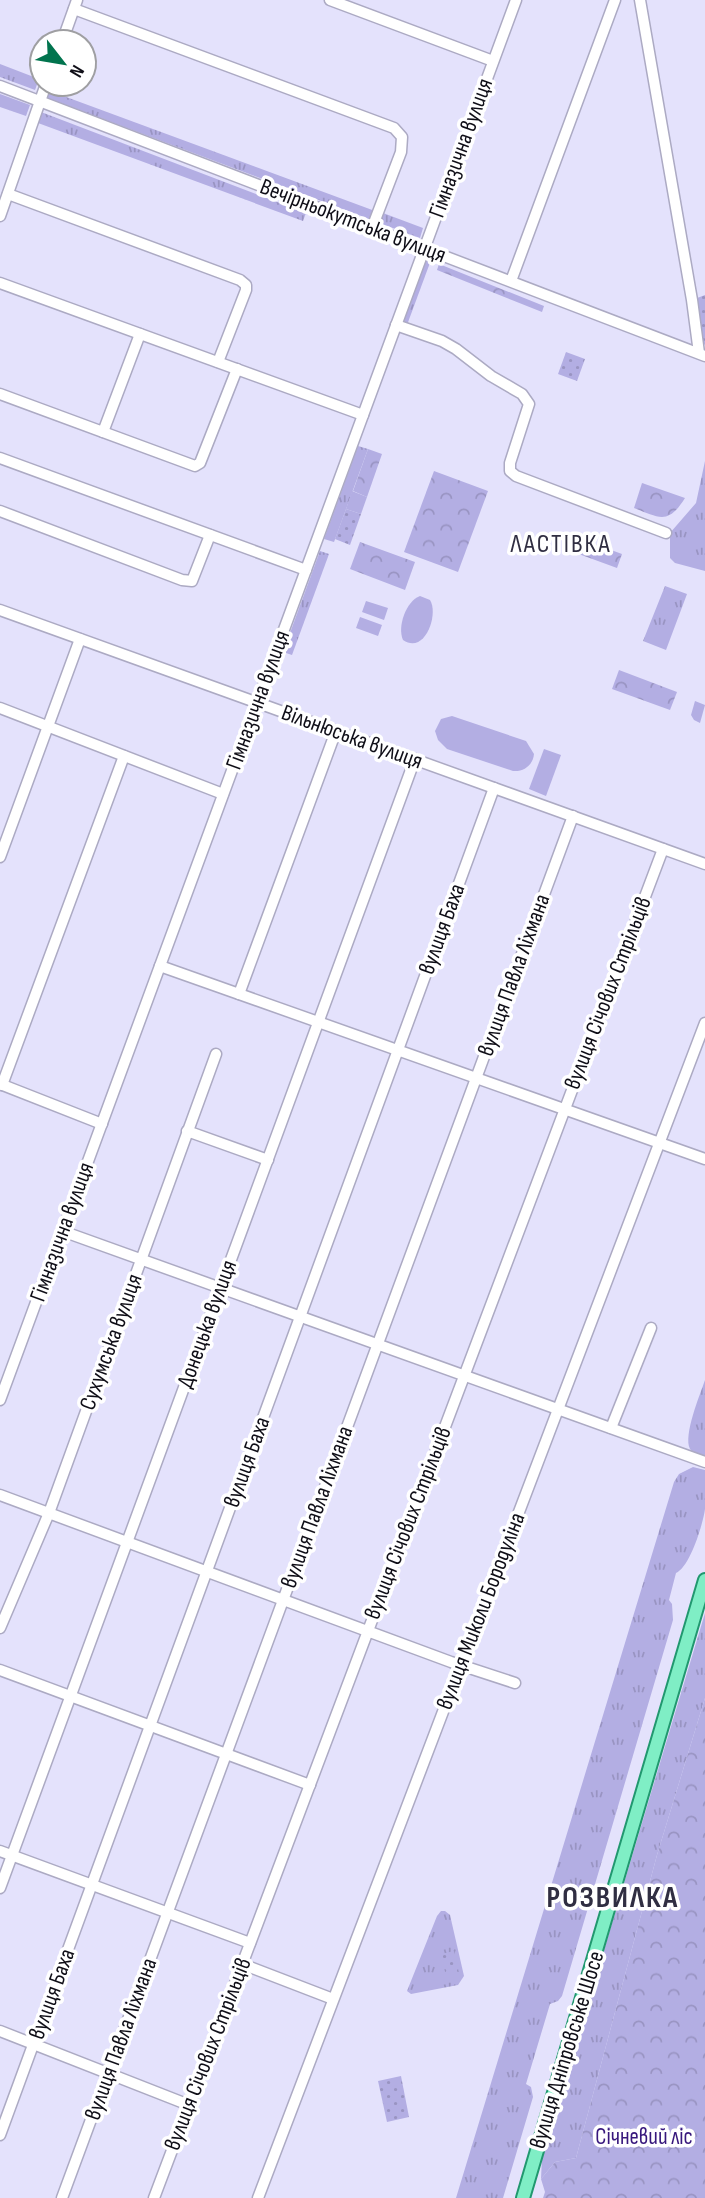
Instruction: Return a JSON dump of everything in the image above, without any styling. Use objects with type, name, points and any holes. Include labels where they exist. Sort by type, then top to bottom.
[{"type":"main road","name":"вулиця Дніпровське Шосе","points":[[523,2198],[705,1580]]},
{"type":"street","points":[[330,0],[493,61]]},
{"type":"street","name":"Гімназична вулиця","points":[[0,1400],[516,0]]},
{"type":"street","points":[[511,281],[615,0]]},
{"type":"street","points":[[640,0],[702,354]]},
{"type":"street","points":[[67,28],[76,4],[394,128],[402,137],[401,152],[372,228]]},
{"type":"street","name":"Вечірньокутська вулиця","points":[[0,86],[702,354]]},
{"type":"street","points":[[0,216],[41,98]]},
{"type":"street","points":[[8,194],[240,280],[246,285],[246,290],[218,362]]},
{"type":"street","points":[[0,283],[363,415]]},
{"type":"street","points":[[396,325],[442,341],[491,376],[522,394],[529,404],[510,463],[510,471],[516,476],[666,533]]},
{"type":"street","points":[[103,432],[140,334]]},
{"type":"street","points":[[0,394],[195,466],[198,465],[237,369]]},
{"type":"street","points":[[0,458],[306,570]]},
{"type":"street","points":[[0,511],[181,580],[192,580],[210,535]]},
{"type":"street","name":"Вільнюська вулиця","points":[[0,610],[705,864]]},
{"type":"street","points":[[0,857],[80,639]]},
{"type":"street","points":[[0,708],[223,794]]},
{"type":"street","points":[[239,994],[336,731]]},
{"type":"street","points":[[102,1124],[1,1085],[124,756]]},
{"type":"street","name":"Донецька вулиця","points":[[0,1888],[415,760]]},
{"type":"street","name":"вулиця Баха","points":[[0,2136],[494,788]]},
{"type":"street","name":"вулиця Павла Ліхмана","points":[[62,2198],[573,816]]},
{"type":"street","name":"вулиця Січових Стрільців","points":[[154,2198],[663,849]]},
{"type":"street","points":[[160,966],[705,1159]]},
{"type":"street","name":"вулиця Миколи Бородуліна","points":[[258,2198],[705,1023]]},
{"type":"street","name":"Сухумська вулиця","points":[[0,1628],[49,1513],[216,1054]]},
{"type":"street","points":[[187,1131],[268,1160]]},
{"type":"street","points":[[62,1231],[705,1462]]},
{"type":"street","points":[[611,1428],[651,1328]]},
{"type":"street","points":[[0,1495],[515,1683]]},
{"type":"street","points":[[0,1670],[310,1785]]},
{"type":"street","points":[[0,1851],[250,1943]]},
{"type":"street","points":[[242,1964],[333,1999]]},
{"type":"street","points":[[0,2031],[189,2105]]},
{"type":"green space","points":[[0,64],[28,75],[28,87],[0,77]]},
{"type":"green space","points":[[0,94],[30,105],[26,116],[0,107]]},
{"type":"green space","points":[[47,98],[69,98],[375,211],[372,220]]},
{"type":"green space","points":[[41,112],[306,213],[303,221],[38,123]]},
{"type":"green space","points":[[383,213],[423,228],[420,238],[379,223]]},
{"type":"green space","points":[[425,258],[431,260],[407,325],[401,323]]},
{"type":"green space","points":[[439,264],[544,306],[542,312],[437,270]]},
{"type":"green space","points":[[705,295],[705,345],[698,339],[692,300]]},
{"type":"green space","points":[[566,352],[585,359],[577,381],[558,374]]},
{"type":"green space","points":[[358,446],[368,449],[334,542],[324,539]]},
{"type":"green space","points":[[368,449],[382,454],[367,497],[353,491]]},
{"type":"green space","points":[[705,461],[705,571],[675,563],[670,558],[670,533],[696,503]]},
{"type":"green space","points":[[434,471],[488,491],[458,572],[404,552]]},
{"type":"green space","points":[[642,483],[685,498],[668,516],[651,514],[634,508]]},
{"type":"green space","points":[[352,491],[367,497],[361,514],[346,509]]},
{"type":"green space","points":[[346,509],[361,514],[350,545],[335,539]]},
{"type":"green space","points":[[581,539],[622,554],[617,568],[576,553]]},
{"type":"green space","points":[[360,542],[415,562],[405,590],[350,569]]},
{"type":"green space","points":[[320,551],[329,554],[292,655],[283,652]]},
{"type":"green space","points":[[665,586],[687,594],[666,650],[643,641]]},
{"type":"green space","points":[[420,596],[430,600],[433,614],[424,638],[411,643],[403,640],[402,622],[411,603]]},
{"type":"green space","points":[[366,601],[388,608],[384,620],[362,612]]},
{"type":"green space","points":[[360,617],[382,625],[378,636],[356,628]]},
{"type":"green space","points":[[619,670],[677,692],[670,710],[612,689]]},
{"type":"green space","points":[[695,701],[705,705],[700,723],[691,715]]},
{"type":"green space","points":[[452,716],[526,741],[534,754],[532,761],[524,769],[513,771],[447,749],[438,740],[435,731],[441,719]]},
{"type":"green space","points":[[544,749],[561,755],[546,796],[529,789]]},
{"type":"green space","points":[[705,1380],[705,1458],[692,1451],[688,1443],[693,1415]]},
{"type":"green space","points":[[693,1467],[705,1470],[705,1509],[702,1524],[691,1554],[676,1573],[669,1600],[672,1604],[673,1620],[562,1996],[550,2004],[526,2084],[531,2087],[533,2097],[503,2198],[456,2198],[674,1482],[679,1474]]},
{"type":"green space","points":[[705,1613],[705,1698],[657,1855],[576,2158],[555,2162],[541,2179],[542,2157]]},
{"type":"green space","name":"Січневий ліс","points":[[705,1698],[705,2198],[543,2198],[545,2192],[541,2179],[555,2162],[576,2158],[657,1855]]},
{"type":"green space","points":[[441,1911],[450,1915],[464,1976],[458,1985],[411,1994],[407,1991]]},
{"type":"green space","points":[[454,1951],[459,1973],[446,1976],[441,1954]]},
{"type":"green space","points":[[401,2076],[409,2117],[387,2122],[378,2081]]},
{"type":"district","name":"ЛАСТІВКА","points":[[561,544]]},
{"type":"district","name":"РОЗВИЛКА","points":[[613,1898]]}]
